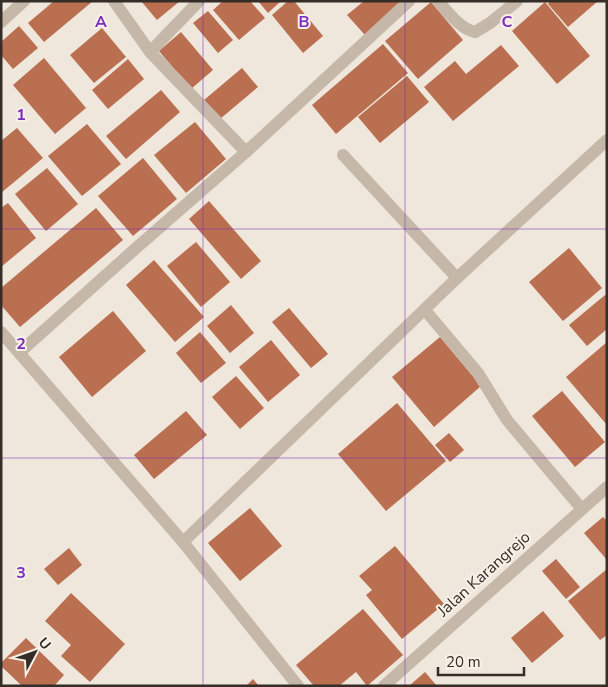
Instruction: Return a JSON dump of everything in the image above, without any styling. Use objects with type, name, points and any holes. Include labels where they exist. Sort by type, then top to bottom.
[{"type":"street","points":[[1,22],[24,1]]},
{"type":"street","points":[[114,1],[150,52],[246,152]]},
{"type":"street","points":[[150,52],[199,1]]},
{"type":"street","points":[[20,352],[246,152],[409,1]]},
{"type":"street","points":[[438,1],[461,25],[475,32],[490,23],[517,1]]},
{"type":"street","points":[[184,542],[457,278],[607,140]]},
{"type":"street","points":[[343,155],[457,278]]},
{"type":"street","points":[[425,310],[478,373],[507,420],[581,508]]},
{"type":"street","points":[[1,332],[184,542],[298,686]]},
{"type":"street","name":"Jalan Karangrejo","points":[[384,686],[607,486]]},
{"type":"building","points":[[54,1],[93,1],[44,42],[28,23]]},
{"type":"building","points":[[141,1],[180,1],[157,20]]},
{"type":"building","points":[[223,1],[250,1],[265,18],[239,40],[213,10]]},
{"type":"building","points":[[258,1],[281,1],[268,13]]},
{"type":"building","points":[[288,1],[294,1],[323,36],[303,53],[272,15]]},
{"type":"building","points":[[364,1],[405,1],[365,35],[347,15]]},
{"type":"building","points":[[550,1],[598,1],[568,27],[548,4]]},
{"type":"building","points":[[431,2],[463,40],[418,79],[385,41]]},
{"type":"building","points":[[545,2],[590,56],[557,84],[512,31]]},
{"type":"building","points":[[208,11],[233,40],[218,53],[193,23]]},
{"type":"building","points":[[19,26],[38,48],[13,69],[1,55],[1,42]]},
{"type":"building","points":[[102,28],[126,57],[94,83],[70,55]]},
{"type":"building","points":[[181,32],[213,70],[191,89],[159,51]]},
{"type":"building","points":[[383,44],[408,73],[336,134],[312,105]]},
{"type":"building","points":[[501,45],[519,66],[453,121],[424,87],[455,61],[466,74]]},
{"type":"building","points":[[44,58],[86,108],[55,134],[13,85]]},
{"type":"building","points":[[128,59],[144,79],[108,109],[92,90]]},
{"type":"building","points":[[242,68],[258,87],[220,119],[204,100]]},
{"type":"building","points":[[407,76],[429,102],[380,143],[358,117]]},
{"type":"building","points":[[161,90],[180,112],[126,159],[106,136]]},
{"type":"building","points":[[195,122],[226,159],[186,193],[154,155]]},
{"type":"building","points":[[87,124],[121,164],[82,196],[48,156]]},
{"type":"building","points":[[17,128],[43,158],[1,193],[1,141]]},
{"type":"building","points":[[143,158],[177,199],[133,236],[98,196]]},
{"type":"building","points":[[47,168],[78,204],[46,231],[15,194]]},
{"type":"building","points":[[209,201],[261,261],[241,279],[189,219]]},
{"type":"building","points":[[8,203],[36,238],[1,267],[1,208]]},
{"type":"building","points":[[96,208],[123,240],[20,327],[1,305],[1,288]]},
{"type":"building","points":[[196,242],[230,282],[201,307],[167,266]]},
{"type":"building","points":[[569,248],[602,288],[563,321],[529,282]]},
{"type":"building","points":[[154,260],[204,317],[175,342],[126,285]]},
{"type":"building","points":[[605,295],[607,297],[607,329],[587,346],[569,325]]},
{"type":"building","points":[[231,305],[254,333],[230,353],[207,326]]},
{"type":"building","points":[[289,308],[328,354],[311,368],[272,322]]},
{"type":"building","points":[[113,311],[146,351],[92,397],[59,357]]},
{"type":"building","points":[[200,332],[226,363],[201,383],[176,353]]},
{"type":"building","points":[[440,337],[481,386],[434,427],[392,377]]},
{"type":"building","points":[[271,340],[300,375],[268,402],[239,367]]},
{"type":"building","points":[[607,342],[607,425],[566,377]]},
{"type":"building","points":[[236,376],[264,408],[240,429],[212,397]]},
{"type":"building","points":[[562,391],[605,442],[575,467],[532,416]]},
{"type":"building","points":[[397,403],[446,461],[386,511],[338,454]]},
{"type":"building","points":[[186,411],[207,435],[154,479],[134,455]]},
{"type":"building","points":[[449,433],[464,450],[450,462],[435,445]]},
{"type":"building","points":[[250,508],[282,546],[240,581],[208,543]]},
{"type":"building","points":[[603,517],[607,521],[607,560],[584,533]]},
{"type":"building","points":[[395,546],[444,604],[402,639],[366,595],[372,590],[359,576]]},
{"type":"building","points":[[69,548],[82,565],[58,585],[44,569]]},
{"type":"building","points":[[556,559],[580,587],[566,599],[542,571]]},
{"type":"building","points":[[607,569],[607,635],[600,640],[568,601]]},
{"type":"building","points":[[71,593],[125,644],[90,682],[61,656],[71,645],[45,621]]},
{"type":"building","points":[[363,609],[403,655],[367,686],[356,672],[339,686],[314,686],[296,665]]},
{"type":"building","points":[[543,611],[564,636],[532,663],[511,638]]},
{"type":"building","points":[[26,638],[64,675],[54,686],[22,686],[1,666],[1,663]]},
{"type":"building","points":[[425,672],[437,686],[409,686]]},
{"type":"building","points":[[253,679],[259,686],[246,686]]}]
